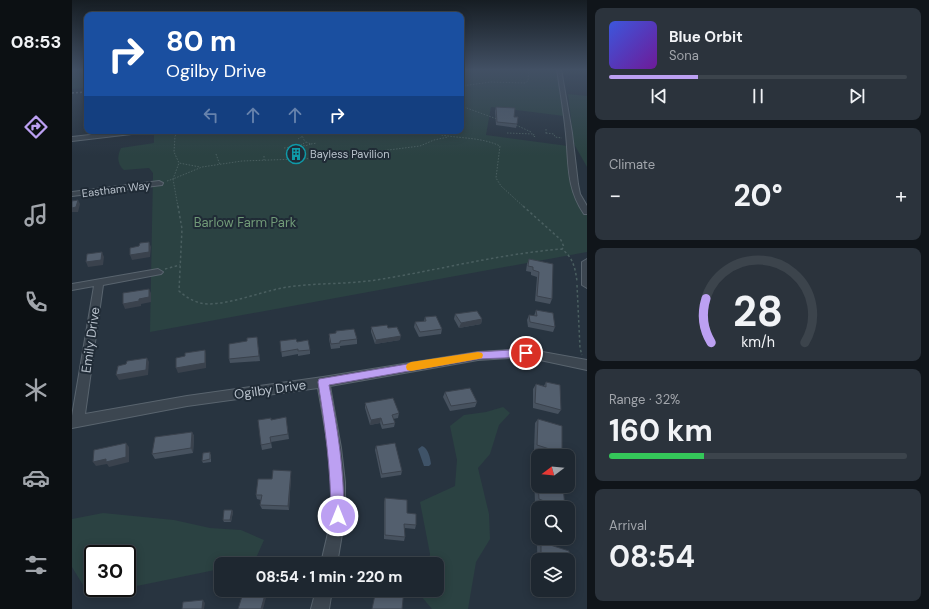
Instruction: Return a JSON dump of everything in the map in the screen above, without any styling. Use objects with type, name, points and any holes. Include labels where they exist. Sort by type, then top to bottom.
[{"type":"street","points":[[563,97],[570,139],[572,177],[578,199],[587,212]]},
{"type":"street","points":[[72,139],[114,134]]},
{"type":"street","name":"Eastham Way","points":[[72,194],[159,183]]},
{"type":"street","points":[[576,188],[587,202]]},
{"type":"street","points":[[587,262],[587,285]]},
{"type":"street","points":[[72,287],[158,272]]},
{"type":"street","name":"Emily Drive","points":[[75,421],[99,282]]},
{"type":"street","name":"Ogilby Drive","points":[[75,421],[184,402],[323,382],[478,356],[526,353],[586,364]]},
{"type":"street","points":[[323,382],[331,426],[338,482],[338,516],[330,557]]},
{"type":"street","points":[[320,609],[323,597]]},
{"type":"path","points":[[464,107],[502,120]]},
{"type":"path","points":[[516,125],[534,134],[533,136],[536,137]]},
{"type":"path","points":[[546,129],[546,133],[554,134],[554,137],[570,139]]},
{"type":"path","points":[[507,132],[534,134]]},
{"type":"path","points":[[438,134],[448,137],[488,142],[500,146],[496,178],[501,186],[561,240],[564,246],[562,249]]},
{"type":"path","points":[[175,136],[174,152],[179,163],[174,179],[182,230],[179,291],[188,299],[206,304],[225,302],[267,291],[294,286],[375,280],[524,252],[562,249],[572,256],[576,271],[580,348],[586,364]]},
{"type":"path","points":[[298,139],[303,136],[305,142]]},
{"type":"path","points":[[179,163],[202,167],[264,160],[300,160],[420,146],[434,140],[448,137]]},
{"type":"path","points":[[302,146],[300,144],[302,142],[311,144]]},
{"type":"path","points":[[284,148],[308,146],[317,143]]},
{"type":"path","points":[[294,151],[298,147]]},
{"type":"path","points":[[216,154],[220,165]]},
{"type":"path","points":[[174,179],[202,167]]},
{"type":"path","points":[[158,272],[180,265]]},
{"type":"green space","name":"Barlow Farm Park","points":[[464,97],[561,97],[564,116],[491,107],[486,135],[568,146],[569,177],[576,200],[587,214],[587,252],[150,332],[153,173],[149,168],[124,170],[118,160],[121,148],[154,143],[154,134],[464,134]]},
{"type":"green space","points":[[568,97],[587,97],[587,167],[574,144]]},
{"type":"green space","points":[[503,407],[510,413],[499,425],[490,454],[478,468],[489,514],[490,539],[476,562],[468,609],[432,609],[422,597],[444,597],[444,557],[429,557],[420,502],[455,486],[457,460],[450,426],[464,415],[486,412]]},
{"type":"green space","points":[[103,513],[174,520],[210,528],[241,530],[264,540],[256,557],[214,557],[214,570],[136,586],[136,545],[84,545],[84,587],[72,567],[72,519]]},
{"type":"water","points":[[422,446],[428,453],[431,464],[429,466],[424,466],[418,449]]},
{"type":"building","points":[[496,107],[515,108],[514,117],[518,117],[517,124],[497,122]]},
{"type":"building","points":[[78,200],[76,207],[72,208],[72,201]]},
{"type":"building","points":[[149,242],[149,252],[130,255],[130,248],[139,246],[140,243]]},
{"type":"building","points":[[102,252],[101,260],[86,262],[87,254]]},
{"type":"building","points":[[529,259],[553,264],[552,299],[537,296],[539,272],[533,270],[533,267],[528,266]]},
{"type":"building","points":[[149,289],[149,297],[139,299],[139,301],[123,304],[123,293]]},
{"type":"building","points":[[536,310],[553,313],[555,327],[530,322],[529,315],[537,316]]},
{"type":"building","points":[[477,311],[482,319],[461,323],[455,314]]},
{"type":"building","points":[[436,316],[442,329],[420,332],[415,322],[426,321],[425,317]]},
{"type":"building","points":[[387,325],[388,328],[397,327],[401,336],[376,340],[371,327]]},
{"type":"building","points":[[354,329],[357,339],[340,341],[340,343],[331,344],[329,334],[336,333],[336,331]]},
{"type":"building","points":[[257,337],[259,356],[229,359],[229,344],[247,341],[247,338]]},
{"type":"building","points":[[296,339],[297,342],[308,340],[310,350],[298,351],[298,349],[281,352],[280,341]]},
{"type":"building","points":[[205,350],[205,363],[176,368],[176,358],[185,356],[185,353]]},
{"type":"building","points":[[147,358],[146,370],[116,375],[118,366],[126,364],[127,361]]},
{"type":"building","points":[[546,382],[560,385],[561,410],[535,403],[536,384],[546,387]]},
{"type":"building","points":[[470,388],[477,402],[451,406],[445,392]]},
{"type":"building","points":[[393,398],[399,413],[392,415],[395,423],[383,425],[381,418],[371,420],[365,403]]},
{"type":"building","points":[[286,417],[288,434],[270,437],[271,443],[261,445],[258,420],[271,418],[271,420]]},
{"type":"building","points":[[538,419],[562,426],[562,449],[550,449],[537,445]]},
{"type":"building","points":[[192,432],[191,448],[152,454],[155,437]]},
{"type":"building","points":[[126,443],[126,457],[106,462],[106,459],[93,462],[94,450]]},
{"type":"building","points":[[395,443],[402,471],[382,474],[376,446]]},
{"type":"building","points":[[210,452],[210,459],[202,461],[203,453]]},
{"type":"building","points":[[273,470],[291,471],[288,506],[260,505],[262,495],[256,495],[258,479],[272,479]]},
{"type":"building","points":[[539,493],[564,493],[564,501],[544,501],[539,499]]},
{"type":"building","points":[[385,498],[407,500],[407,513],[416,514],[416,525],[404,524],[405,537],[385,535]]},
{"type":"building","points":[[224,510],[232,510],[230,520],[223,520]]},
{"type":"building","points":[[541,545],[550,545],[569,551],[569,553],[541,553]]},
{"type":"building","points":[[242,597],[264,597],[261,609],[238,609]]},
{"type":"building","points":[[375,597],[403,597],[402,609],[372,609]]},
{"type":"building","points":[[203,600],[202,609],[182,609],[183,602]]},
{"type":"slow traffic","points":[[411,367],[478,355]]},
{"type":"place","name":"Bayless Pavilion","points":[[296,154]]},
{"type":"route","points":[[338,516],[338,482],[331,426],[323,382],[478,356],[526,353]]}]
